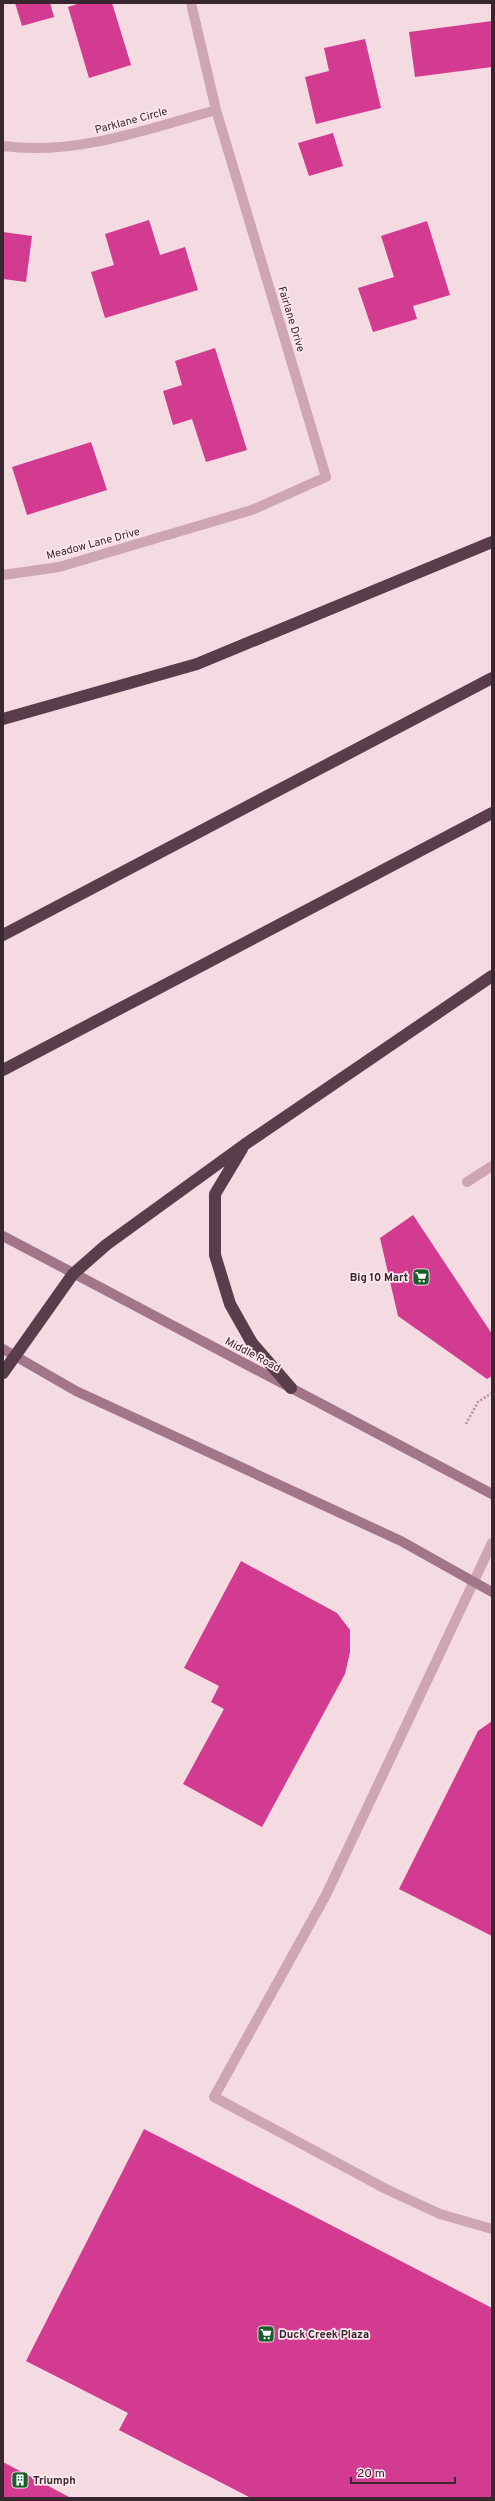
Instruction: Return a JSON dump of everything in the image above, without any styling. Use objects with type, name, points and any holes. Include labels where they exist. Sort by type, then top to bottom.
[{"type":"highway","points":[[3,719],[197,664],[492,542]]},
{"type":"highway","points":[[3,935],[492,678]]},
{"type":"highway","points":[[3,1070],[492,812]]},
{"type":"highway","points":[[3,1373],[73,1274],[106,1245],[244,1145],[492,976]]},
{"type":"highway","points":[[244,1145],[215,1194],[215,1255],[230,1304],[252,1343],[291,1388]]},
{"type":"main road","name":"Middle Road","points":[[3,1236],[492,1494]]},
{"type":"main road","points":[[3,1349],[76,1391],[401,1541],[492,1592]]},
{"type":"street","name":"Fairlane Drive","points":[[166,536],[252,510],[326,477],[216,110],[191,3]]},
{"type":"street","name":"Parklane Circle","points":[[3,146],[23,149],[99,142],[216,110]]},
{"type":"street","name":"Meadow Lane Drive","points":[[3,575],[59,567],[166,536]]},
{"type":"street","points":[[467,1182],[492,1166]]},
{"type":"street","points":[[492,1543],[326,1894],[214,2098],[386,2190],[440,2214],[492,2229]]},
{"type":"path","points":[[466,1424],[478,1402],[492,1393]]},
{"type":"building","points":[[15,3],[50,3],[54,17],[22,26]]},
{"type":"building","points":[[80,3],[112,3],[131,65],[89,78],[68,7]]},
{"type":"building","points":[[492,21],[492,67],[415,77],[409,32]]},
{"type":"building","points":[[365,39],[381,108],[316,124],[305,77],[329,71],[324,48]]},
{"type":"building","points":[[333,133],[343,166],[309,176],[298,143]]},
{"type":"building","points":[[149,220],[160,255],[185,247],[198,290],[105,318],[91,272],[114,265],[105,234]]},
{"type":"building","points":[[427,221],[450,295],[413,306],[417,319],[373,332],[358,288],[394,277],[381,236]]},
{"type":"building","points":[[3,232],[32,236],[26,282],[3,279]]},
{"type":"building","points":[[215,348],[247,450],[206,462],[192,419],[173,425],[163,391],[182,385],[175,361]]},
{"type":"building","points":[[91,442],[107,490],[27,515],[12,467]]},
{"type":"building","name":"Big 10 Mart","points":[[413,1215],[492,1334],[492,1376],[487,1379],[398,1316],[380,1238]]},
{"type":"building","points":[[241,1561],[337,1613],[350,1630],[350,1652],[345,1674],[262,1827],[183,1784],[224,1709],[211,1702],[219,1686],[184,1668]]},
{"type":"building","points":[[492,1721],[492,1936],[399,1889],[478,1731]]},
{"type":"building","name":"Duck Creek Plaza","points":[[144,2129],[492,2308],[492,2498],[251,2498],[119,2430],[128,2413],[26,2361]]},
{"type":"building","name":"Triumph","points":[[3,2462],[71,2498],[3,2498]]},
{"type":"place","name":"Big 10 Mart","points":[[421,1277]]},
{"type":"place","name":"Duck Creek Plaza","points":[[266,2334]]},
{"type":"place","name":"Triumph","points":[[20,2480]]}]
